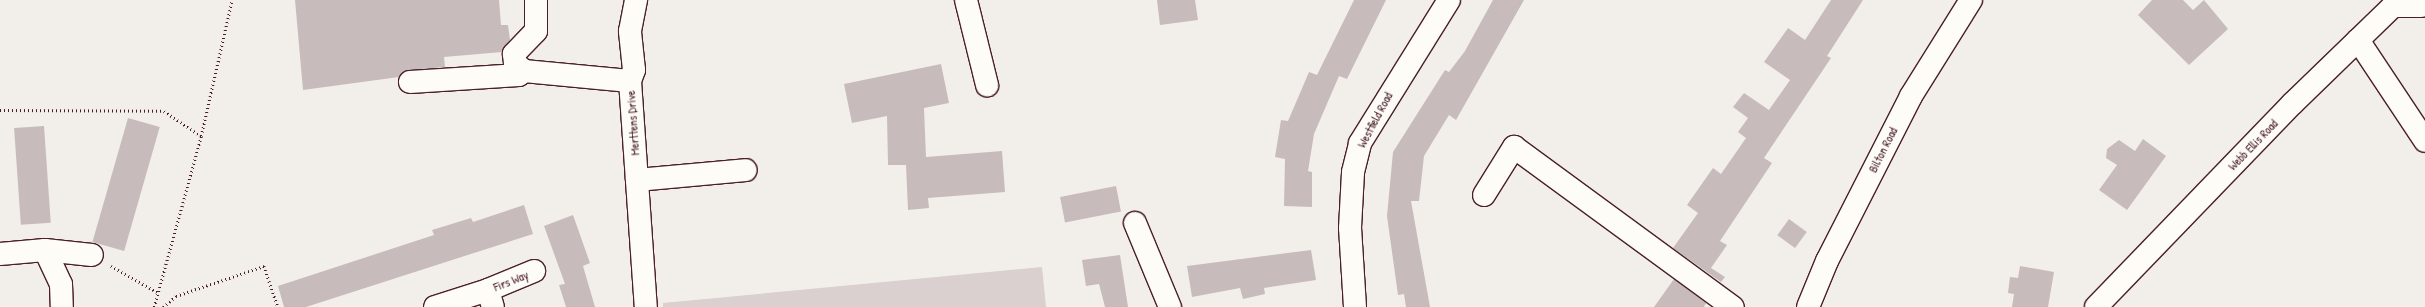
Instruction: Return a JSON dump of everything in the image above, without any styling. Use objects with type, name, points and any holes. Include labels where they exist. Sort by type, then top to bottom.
[{"type":"street","points":[[524,71],[515,63],[514,54],[536,31],[536,0]]},
{"type":"street","points":[[630,81],[634,70],[630,31],[636,0]]},
{"type":"street","points":[[966,0],[987,85]]},
{"type":"street","name":"Westfield Road","points":[[1351,306],[1350,228],[1353,172],[1360,143],[1449,0]]},
{"type":"street","name":"Bilton Road","points":[[1808,307],[1826,261],[1911,96],[1971,0]]},
{"type":"street","name":"Webb Ellis Road","points":[[2096,307],[2393,6],[2420,6]]},
{"type":"street","points":[[2358,40],[2425,141]]},
{"type":"street","name":"Merttens Drive","points":[[410,82],[519,75],[524,71],[630,81],[646,307]]},
{"type":"street","points":[[1484,195],[1514,147],[1733,307]]},
{"type":"street","points":[[637,180],[746,170]]},
{"type":"street","points":[[1135,223],[1168,304]]},
{"type":"street","points":[[0,254],[46,250],[92,255]]},
{"type":"street","points":[[46,250],[61,284],[62,307]]},
{"type":"street","name":"Firs Way","points":[[435,307],[490,298],[534,271]]},
{"type":"path","points":[[154,307],[201,136],[232,0]]},
{"type":"path","points":[[0,110],[164,111],[201,136]]},
{"type":"path","points":[[92,255],[157,292]]},
{"type":"path","points":[[163,307],[176,296],[264,266],[278,307]]},
{"type":"shaded area","points":[[1042,267],[1046,307],[663,307],[663,303]]},
{"type":"building","points":[[295,0],[499,0],[501,25],[508,25],[510,40],[502,52],[444,57],[445,67],[409,70],[399,77],[303,90]]},
{"type":"building","points":[[1157,0],[1195,0],[1198,20],[1160,25]]},
{"type":"building","points":[[1354,0],[1386,0],[1347,79],[1339,76],[1314,134],[1308,171],[1312,172],[1312,207],[1284,206],[1285,159],[1275,157],[1281,120],[1288,121],[1309,72],[1317,75]]},
{"type":"building","points":[[1493,0],[1524,0],[1456,120],[1449,115],[1424,156],[1419,201],[1411,201],[1430,307],[1406,307],[1404,294],[1398,295],[1387,216],[1393,152],[1445,70],[1449,72],[1465,51]]},
{"type":"building","points":[[1831,0],[1863,0],[1827,56],[1831,58],[1764,158],[1772,163],[1720,241],[1727,245],[1711,268],[1725,277],[1721,282],[1673,248],[1698,213],[1687,205],[1713,168],[1721,174],[1746,138],[1738,132],[1748,118],[1733,107],[1744,93],[1769,110],[1790,80],[1764,62],[1788,28],[1805,40]]},
{"type":"building","points":[[2152,0],[2183,0],[2193,10],[2204,0],[2228,29],[2189,65],[2138,15]]},
{"type":"building","points":[[941,64],[949,103],[924,108],[926,157],[1002,151],[1005,192],[928,198],[929,208],[908,210],[906,165],[888,165],[887,116],[852,123],[844,84]]},
{"type":"building","points":[[128,118],[160,127],[124,251],[92,242]]},
{"type":"building","points":[[44,126],[51,223],[21,225],[14,128]]},
{"type":"building","points":[[2143,139],[2166,156],[2127,210],[2099,190],[2117,165],[2106,158],[2107,149],[2119,140],[2135,151]]},
{"type":"building","points":[[1116,186],[1121,212],[1065,222],[1060,197]]},
{"type":"building","points":[[524,205],[533,234],[306,307],[284,307],[278,286],[434,235],[432,230],[471,218],[473,222]]},
{"type":"building","points":[[573,215],[590,263],[583,266],[595,307],[566,307],[559,285],[565,284],[544,226]]},
{"type":"building","points":[[1789,219],[1807,232],[1795,248],[1777,235]]},
{"type":"building","points":[[1311,250],[1316,280],[1264,288],[1265,294],[1243,299],[1240,288],[1192,297],[1187,266]]},
{"type":"building","points":[[1120,255],[1128,307],[1105,307],[1099,284],[1086,286],[1082,260]]},
{"type":"building","points":[[2020,266],[2054,272],[2048,307],[2012,307],[2014,294],[2008,293],[2010,277],[2018,278]]},
{"type":"building","points":[[1674,279],[1706,303],[1704,307],[1654,307]]}]
